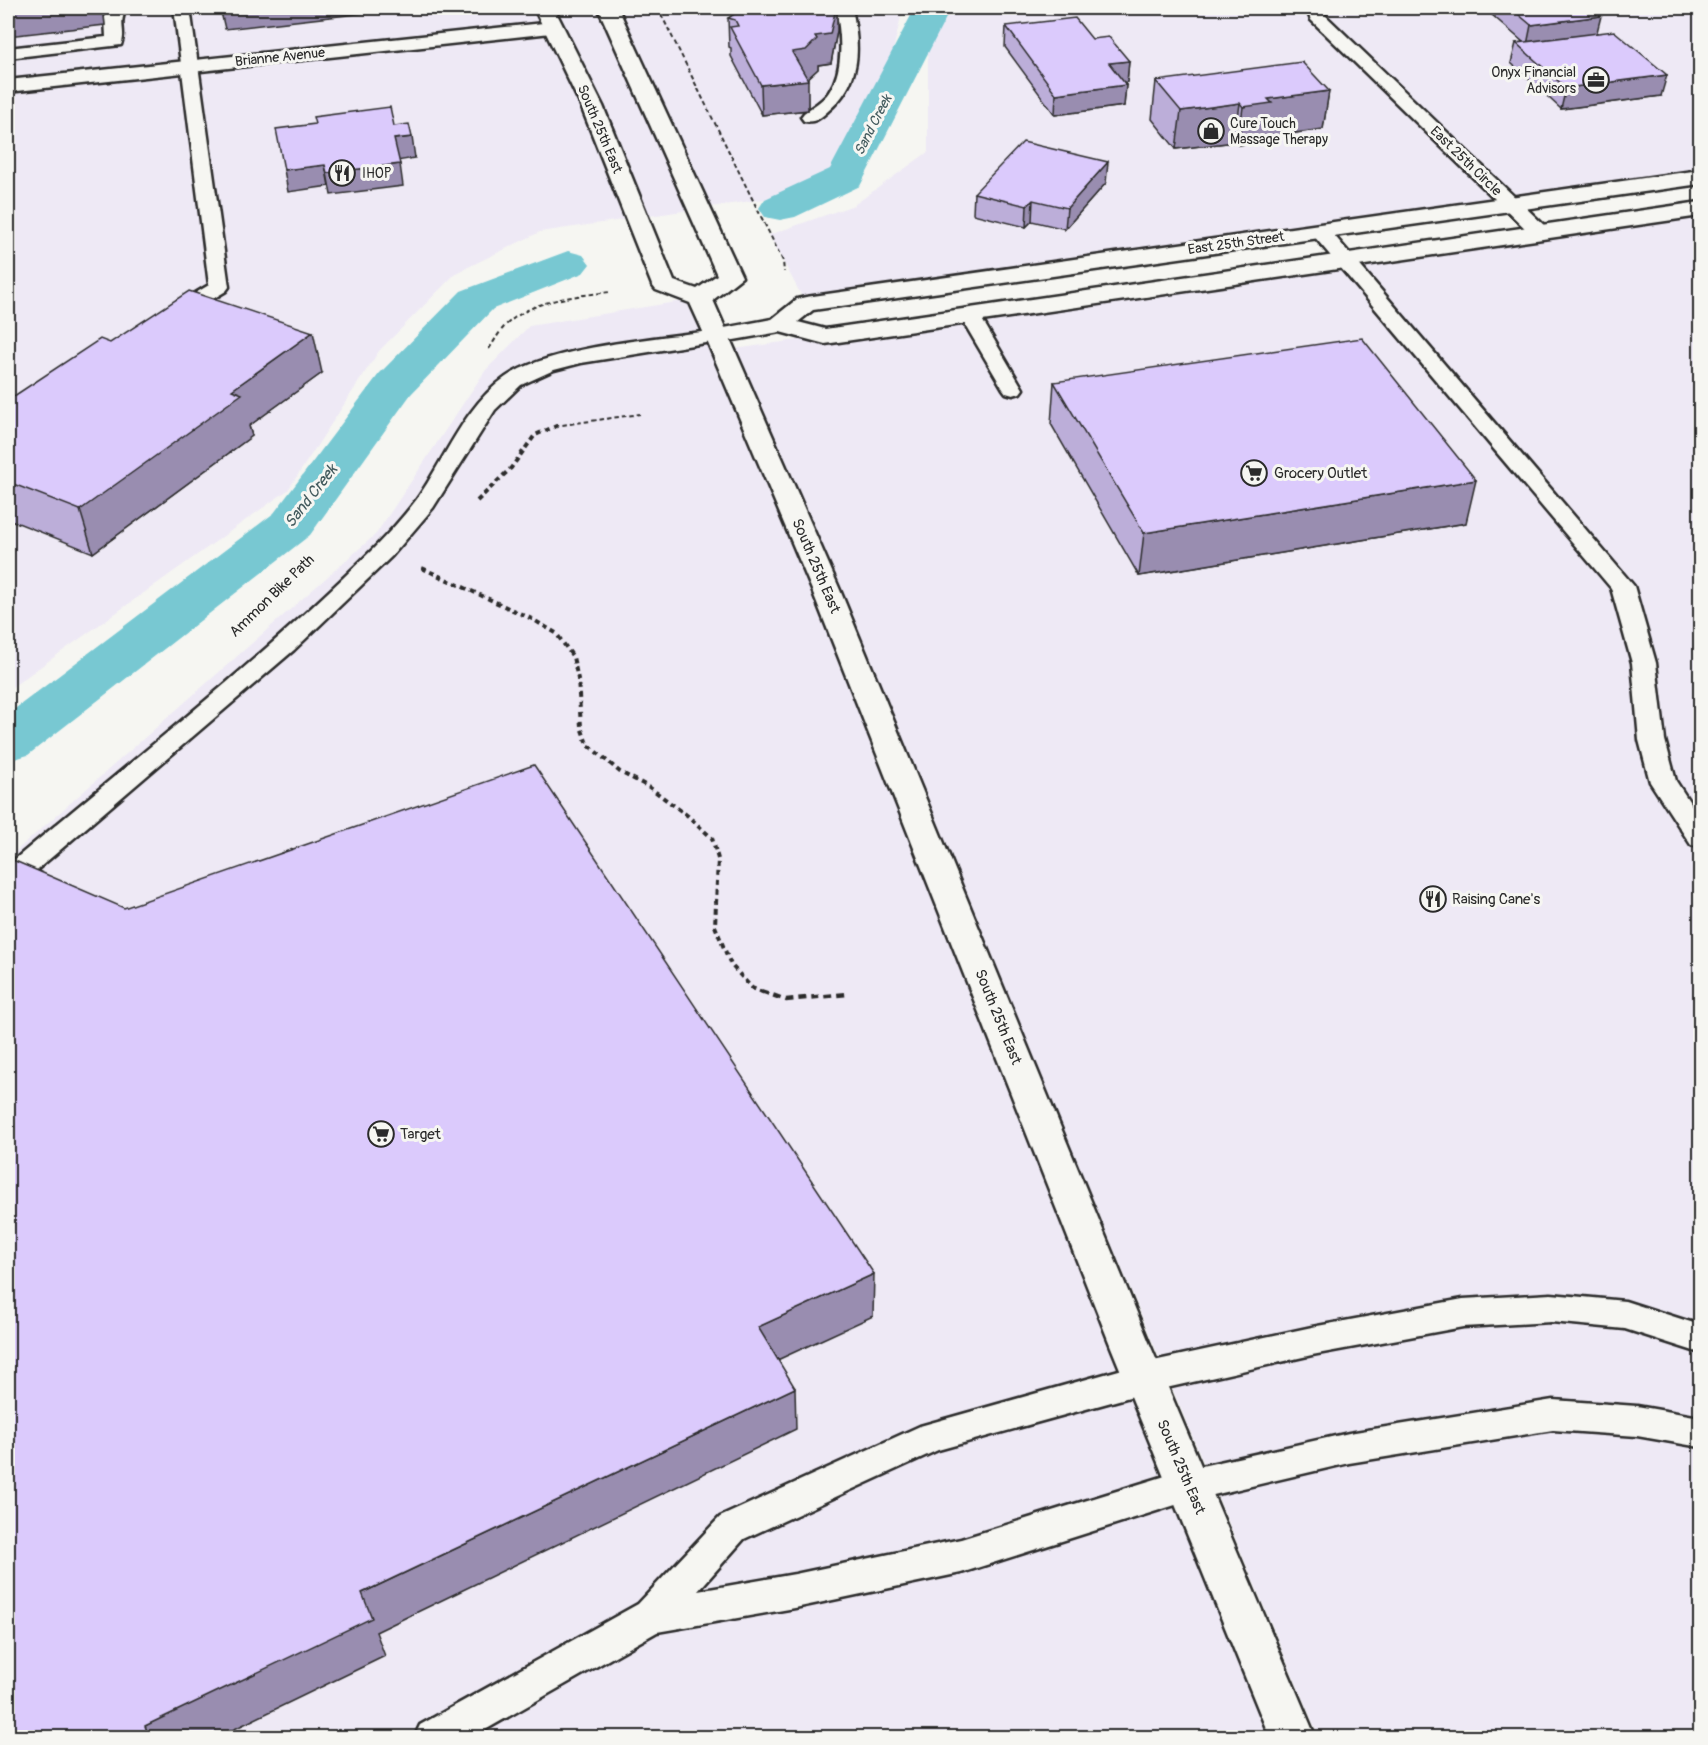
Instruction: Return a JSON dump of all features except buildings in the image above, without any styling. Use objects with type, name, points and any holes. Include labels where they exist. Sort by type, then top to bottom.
[{"type":"main road","points":[[608,8],[730,277],[700,298]]},
{"type":"main road","name":"Brianne Avenue","points":[[8,86],[190,66],[548,18]]},
{"type":"main road","name":"South 25th East","points":[[548,18],[592,106],[664,285],[700,298],[717,336],[826,590],[1144,1378],[1293,1737]]},
{"type":"main road","name":"East 25th Street","points":[[780,325],[806,304],[1701,177]]},
{"type":"main road","name":"East 25th Street","points":[[717,336],[780,325],[825,337],[1701,209]]},
{"type":"lane","points":[[8,53],[115,41],[113,17],[119,8]]},
{"type":"lane","points":[[162,322],[219,287],[182,8]]},
{"type":"lane","points":[[810,117],[836,96],[843,79],[850,40],[844,8]]},
{"type":"lane","name":"East 25th Circle","points":[[1314,8],[1317,17],[1390,90],[1541,233]]},
{"type":"lane","points":[[1320,231],[1622,586],[1644,663],[1652,740],[1663,782],[1701,838]]},
{"type":"lane","points":[[970,316],[1013,389]]},
{"type":"lane","points":[[8,879],[285,645],[384,551],[425,503],[487,406],[514,381],[547,366],[579,357],[717,336]]},
{"type":"lane","points":[[433,1737],[651,1616],[732,1528],[932,1437],[1144,1378],[1312,1341],[1463,1313],[1551,1308],[1614,1314],[1701,1339]]},
{"type":"lane","points":[[651,1616],[795,1591],[961,1556],[1188,1485],[1349,1448],[1553,1415],[1637,1420],[1701,1432]]},
{"type":"path","points":[[658,8],[783,261],[784,272]]},
{"type":"path","points":[[488,351],[509,323],[539,306],[565,298],[610,292]]},
{"type":"path","points":[[470,508],[511,468],[535,435],[561,424],[640,414]]},
{"type":"path","points":[[414,564],[532,619],[556,633],[573,657],[578,679],[581,728],[587,744],[620,772],[649,787],[688,816],[712,838],[718,859],[715,926],[731,965],[752,988],[786,1000],[847,994]]},
{"type":"shaded area","points":[[8,8],[903,8],[891,59],[835,171],[765,199],[540,232],[456,273],[379,351],[288,490],[8,690]]},
{"type":"shaded area","points":[[928,8],[1700,8],[1700,177],[806,304],[769,235],[854,205],[928,152]]},
{"type":"shaded area","points":[[1700,209],[1700,1737],[1319,1737],[735,349]]},
{"type":"shaded area","points":[[700,298],[1305,1737],[8,1737],[8,858],[376,534],[485,371],[529,326]]},
{"type":"waterway","name":"Sand Creek","points":[[780,208],[846,177],[933,8]]},
{"type":"waterway","name":"Sand Creek","points":[[8,742],[292,524],[395,384],[477,300],[568,264]]},
{"type":"place","name":"Onyx Financial Advisors","points":[[1596,80]]},
{"type":"place","name":"Cure Touch Massage Therapy","points":[[1211,131]]},
{"type":"place","name":"IHOP","points":[[342,173]]},
{"type":"place","name":"Grocery Outlet","points":[[1254,473]]},
{"type":"place","name":"Raising Cane's","points":[[1433,899]]},
{"type":"place","name":"Target","points":[[381,1134]]}]
